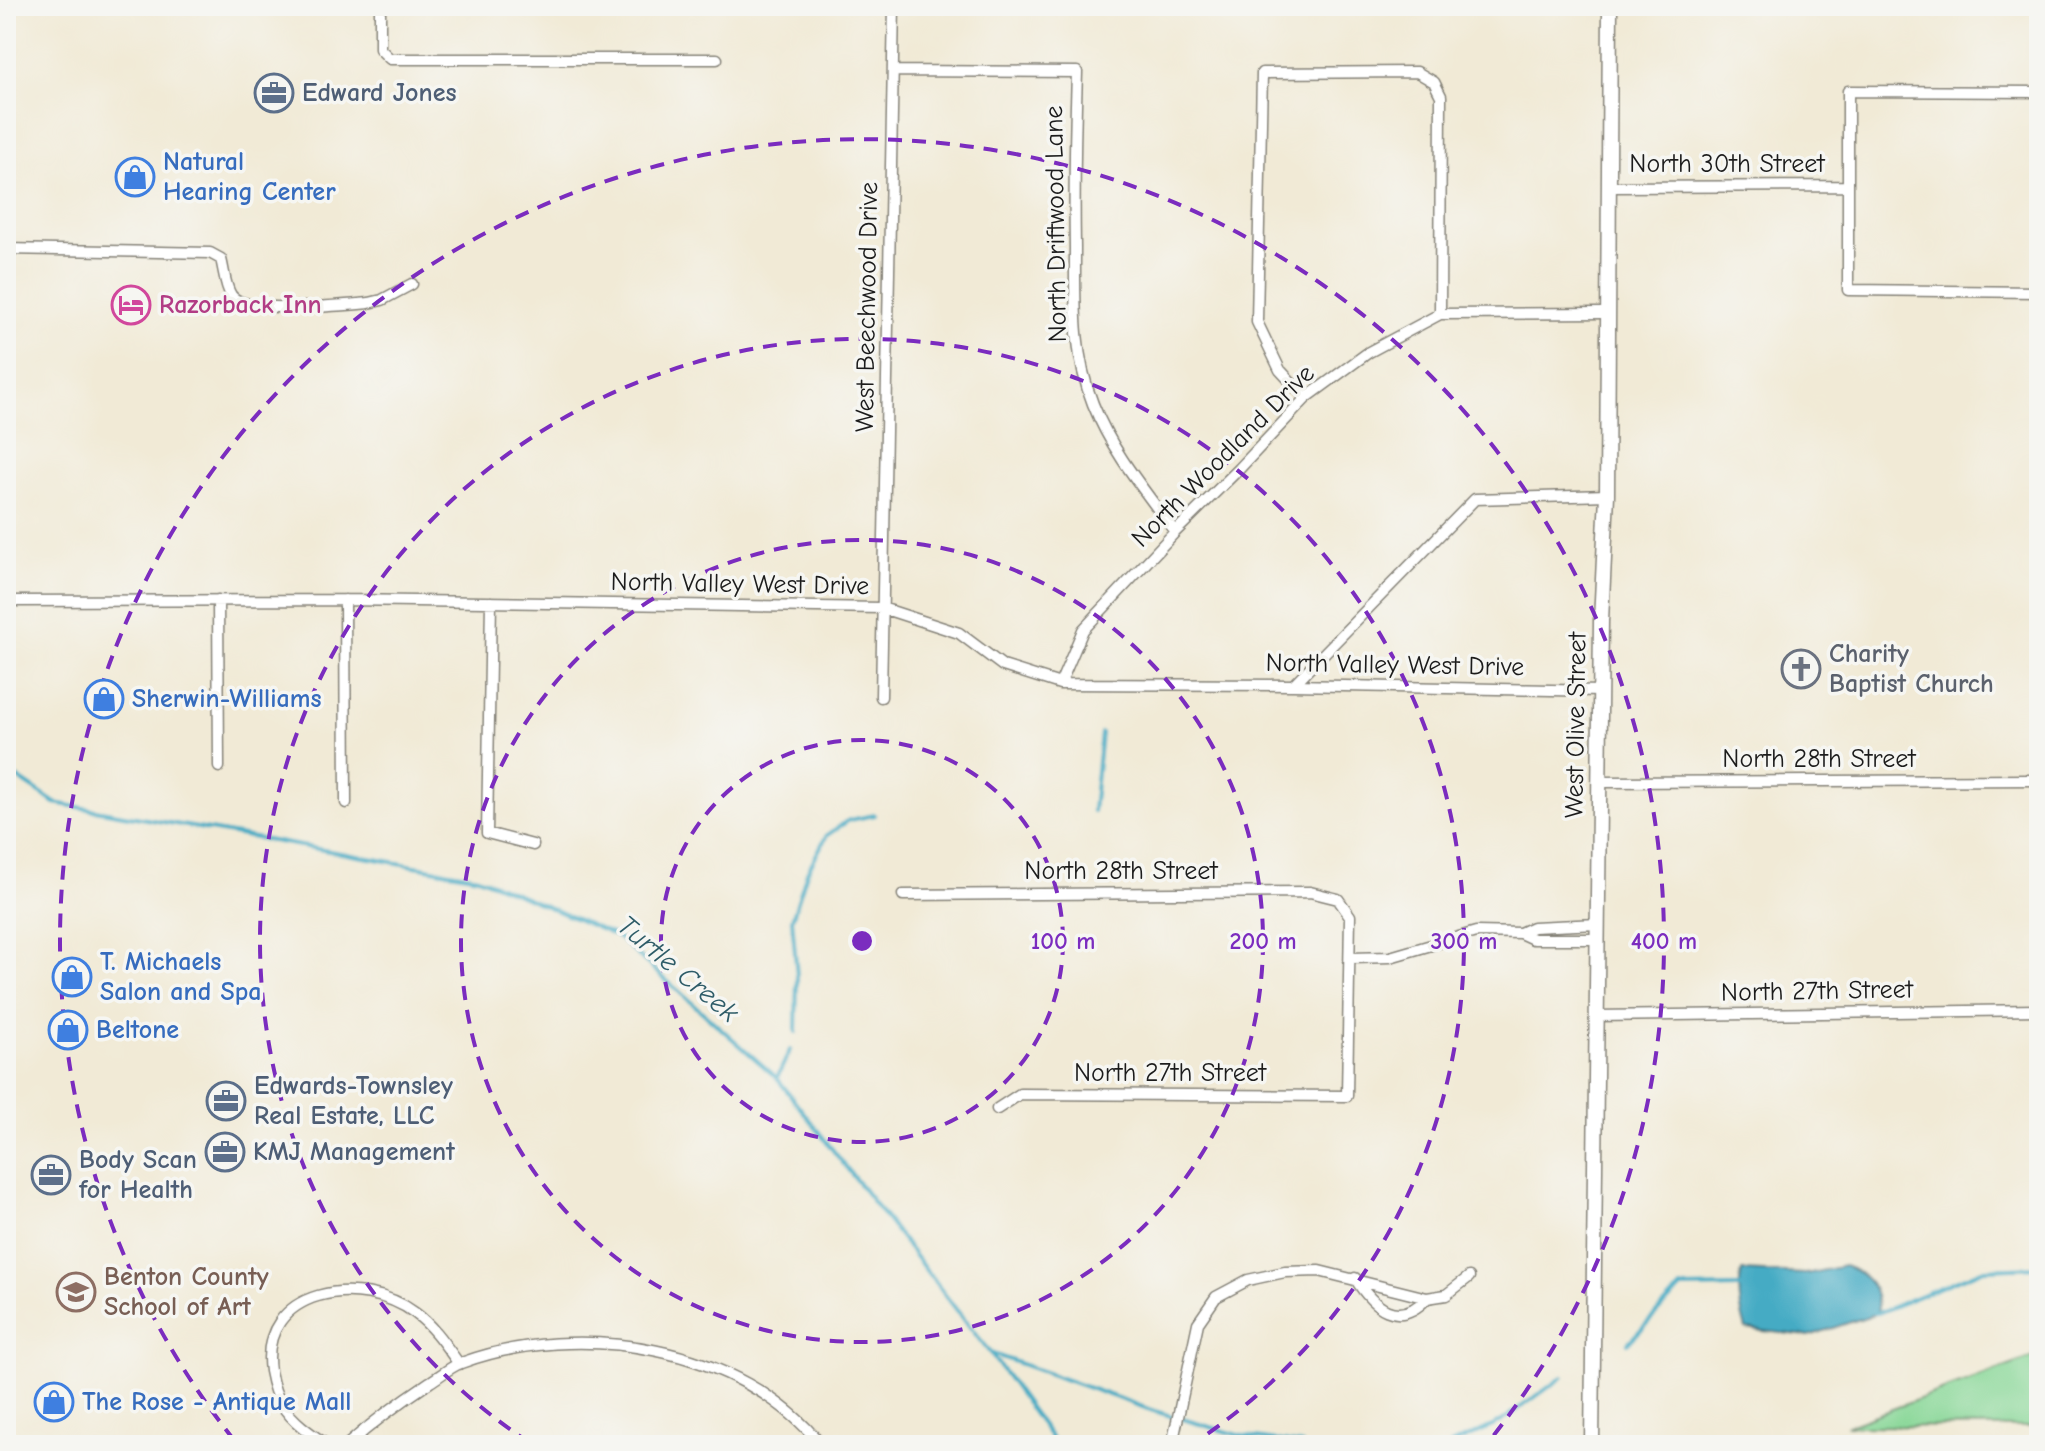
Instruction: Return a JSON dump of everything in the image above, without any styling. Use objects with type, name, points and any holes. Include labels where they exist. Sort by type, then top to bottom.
[{"type":"main road","name":"West Olive Street","points":[[1592,1445],[1600,691],[1607,495],[1610,6]]},
{"type":"street","points":[[380,6],[380,49],[390,59],[717,59]]},
{"type":"street","name":"West Beechwood Drive","points":[[881,697],[894,6]]},
{"type":"street","name":"North Driftwood Lane","points":[[894,71],[1077,72],[1075,308],[1080,362],[1093,404],[1124,464],[1175,532]]},
{"type":"street","points":[[1306,398],[1280,370],[1257,322],[1262,73],[1417,72],[1434,82],[1441,96],[1440,314]]},
{"type":"street","points":[[2039,92],[1848,91],[1846,186],[1848,290],[2039,292]]},
{"type":"street","name":"North 30th Street","points":[[1608,187],[1846,186]]},
{"type":"street","points":[[6,249],[210,253],[221,259],[227,286],[234,299],[265,306],[369,303],[382,300],[412,284]]},
{"type":"street","name":"North Woodland Drive","points":[[1060,684],[1083,630],[1306,398],[1369,352],[1440,314],[1607,313]]},
{"type":"street","points":[[1293,685],[1475,499],[1607,495]]},
{"type":"street","points":[[218,600],[219,767]]},
{"type":"street","points":[[345,600],[346,803]]},
{"type":"street","name":"North Valley West Drive","points":[[6,601],[345,600],[882,608],[959,633],[1003,666],[1060,684],[1600,691]]},
{"type":"street","points":[[491,602],[487,833],[533,845]]},
{"type":"street","name":"North 28th Street","points":[[1599,782],[2039,780]]},
{"type":"street","name":"North 28th Street","points":[[903,895],[1310,892],[1338,899],[1350,916],[1352,958]]},
{"type":"street","points":[[1352,958],[1390,957],[1476,932],[1520,933],[1533,927],[1598,931]]},
{"type":"street","name":"North 27th Street","points":[[997,1109],[1020,1094],[1347,1096],[1352,958]]},
{"type":"street","name":"North 27th Street","points":[[1596,1016],[2039,1010]]},
{"type":"street","points":[[1172,1445],[1198,1323],[1216,1297],[1248,1280],[1285,1272],[1319,1271],[1427,1298],[1446,1295],[1469,1277]]},
{"type":"street","points":[[1355,1278],[1366,1296],[1378,1307],[1393,1313],[1418,1308],[1427,1298]]},
{"type":"street","points":[[327,1445],[296,1422],[281,1404],[272,1383],[268,1357],[272,1333],[289,1311],[308,1297],[333,1292],[387,1297],[415,1312],[438,1335],[459,1364]]},
{"type":"street","points":[[347,1445],[388,1410],[459,1364],[554,1344],[604,1343],[652,1349],[736,1377],[776,1401],[821,1445]]},
{"type":"green space","points":[[2039,1355],[2039,1427],[1846,1426]]},
{"type":"water","points":[[1844,1266],[1870,1283],[1876,1296],[1878,1313],[1809,1336],[1746,1329],[1740,1300],[1742,1271],[1806,1274]]},
{"type":"waterway","points":[[1093,811],[1101,733]]},
{"type":"waterway","name":"Turtle Creek","points":[[9,772],[55,803],[478,877],[616,936],[777,1078],[990,1353],[1056,1445]]},
{"type":"waterway","points":[[796,1032],[797,976],[792,919],[807,872],[827,835],[849,820],[875,815]]},
{"type":"waterway","points":[[777,1078],[790,1050]]},
{"type":"waterway","points":[[1874,1313],[1984,1269],[2039,1267]]},
{"type":"waterway","points":[[1628,1343],[1681,1288],[1740,1287]]},
{"type":"waterway","points":[[990,1353],[1154,1411],[1242,1436],[1302,1445]]},
{"type":"waterway","points":[[1451,1445],[1499,1423],[1563,1377]]},
{"type":"place","name":"Edward Jones","points":[[274,93]]},
{"type":"place","name":"Natural Hearing Center","points":[[135,177]]},
{"type":"place","name":"Razorback Inn","points":[[131,305]]},
{"type":"place","name":"Charity Baptist Church","points":[[1801,669]]},
{"type":"place","name":"Sherwin-Williams","points":[[104,699]]},
{"type":"place","name":"T. Michaels Salon and Spa","points":[[72,977]]},
{"type":"place","name":"Beltone","points":[[68,1030]]},
{"type":"place","name":"Edwards-Townsley Real Estate, LLC","points":[[226,1101]]},
{"type":"place","name":"KMJ Management","points":[[225,1152]]},
{"type":"place","name":"Body Scan for Health","points":[[51,1175]]},
{"type":"place","name":"Benton County School of Art","points":[[76,1292]]},
{"type":"place","name":"The Rose - Antique Mall","points":[[54,1402]]}]
